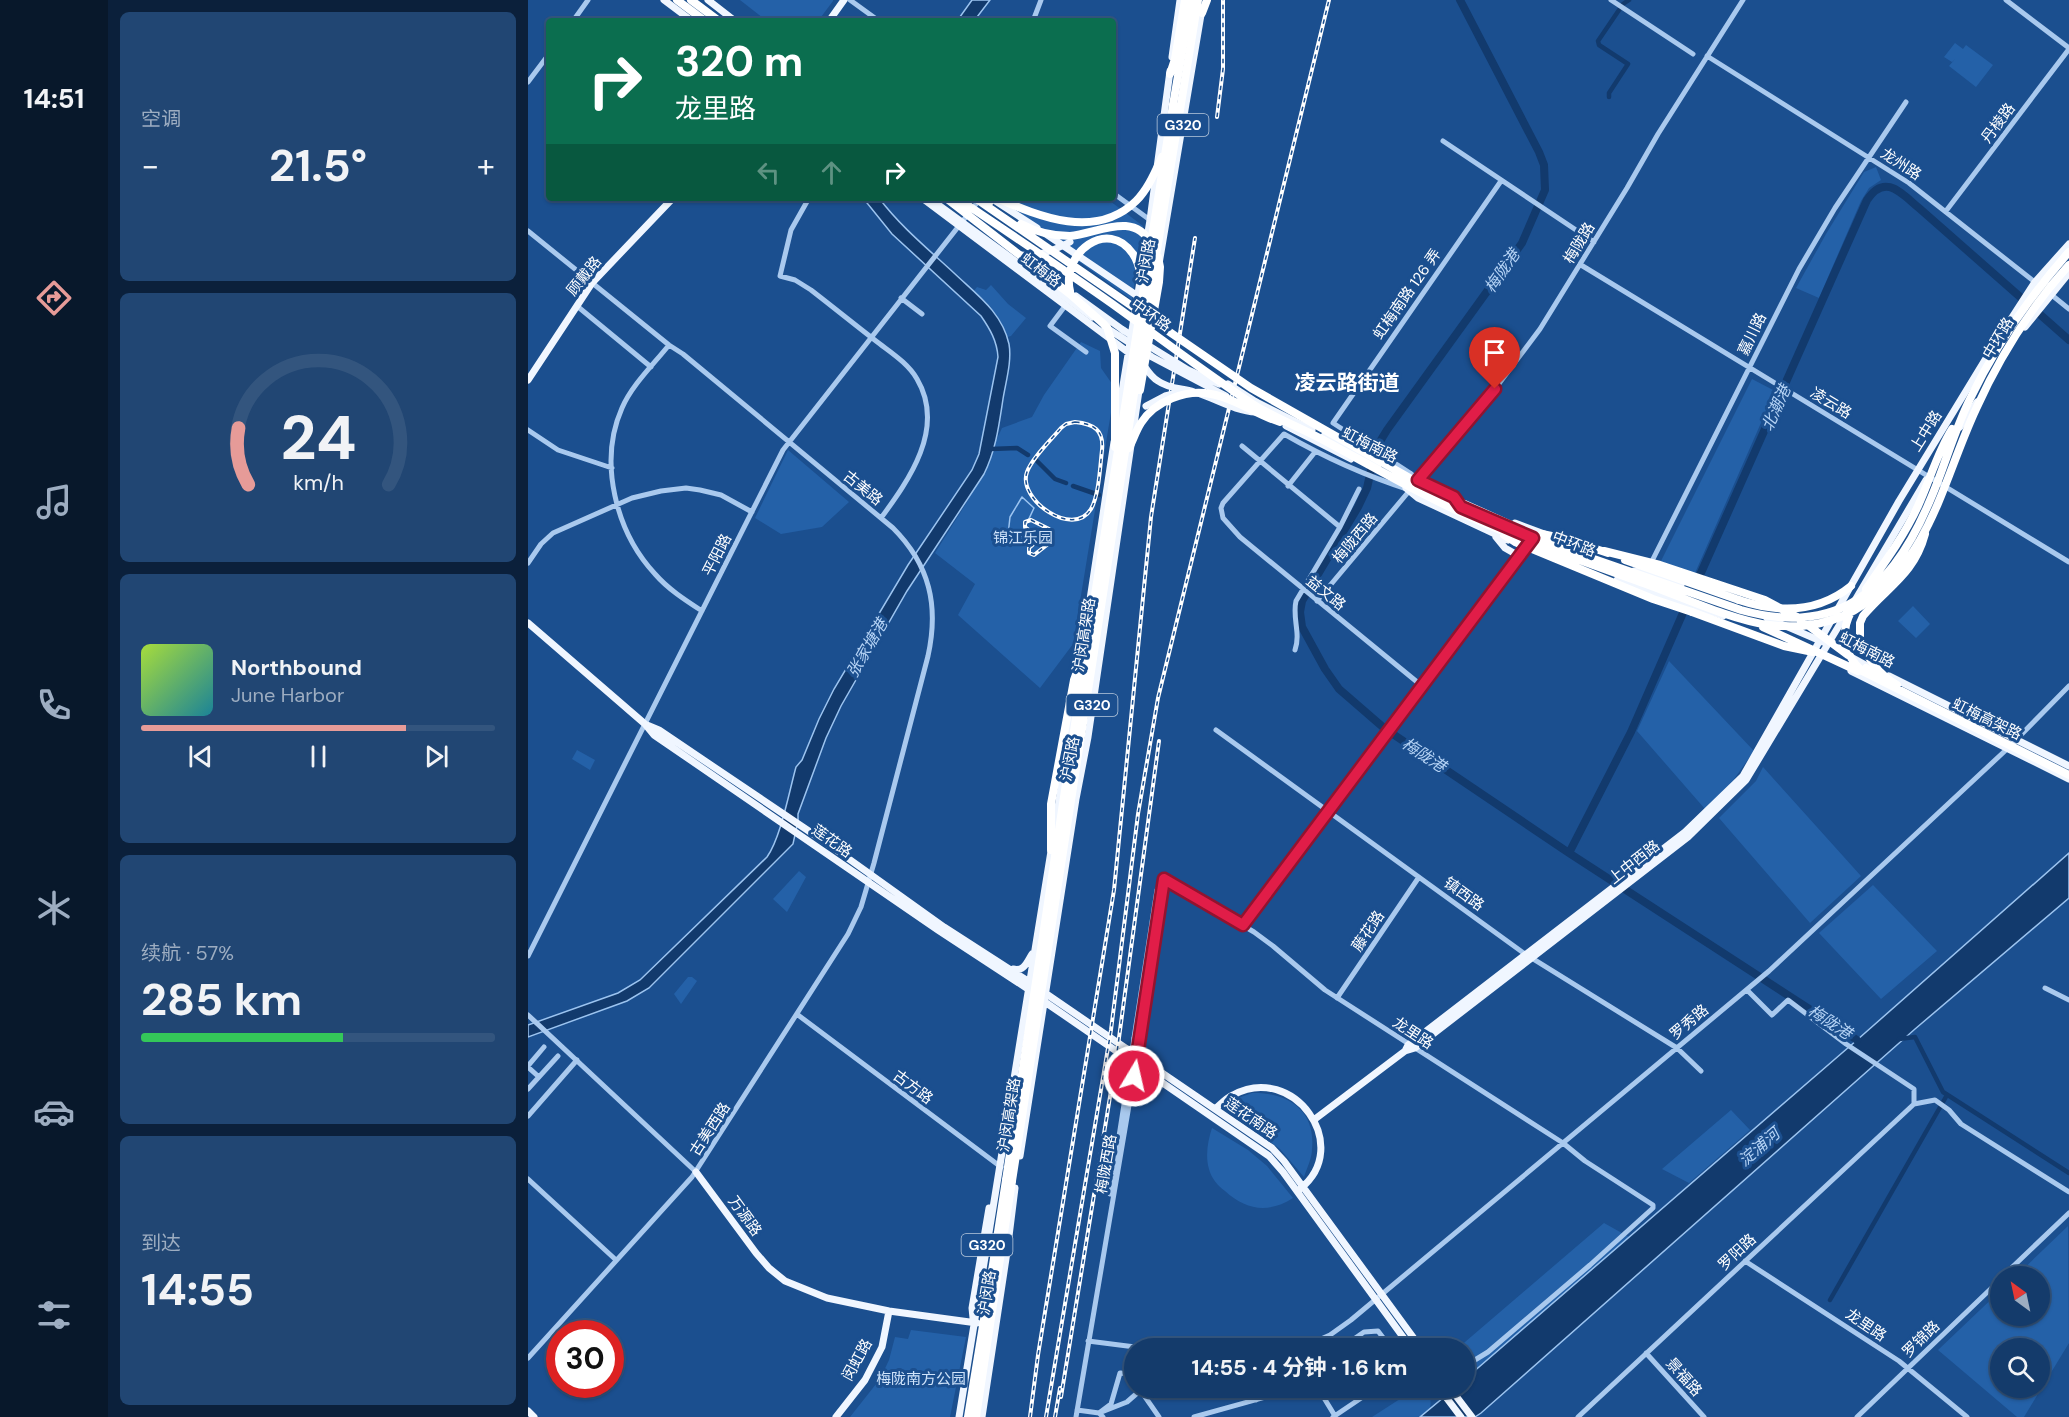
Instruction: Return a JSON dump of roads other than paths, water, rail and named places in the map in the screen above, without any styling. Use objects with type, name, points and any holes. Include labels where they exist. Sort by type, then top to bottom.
[{"type":"highway","points":[[677,0],[701,18]]},
{"type":"highway","points":[[691,0],[715,18]]},
{"type":"highway","name":"沪闵高架路","points":[[968,1417],[1087,645],[1145,323],[1198,0]]},
{"type":"highway","points":[[1202,14],[1205,0]]},
{"type":"highway","points":[[1174,72],[1186,1]]},
{"type":"highway","name":"沪闵高架路","points":[[976,1417],[1118,475],[1143,289],[1167,147],[1186,1]]},
{"type":"highway","points":[[1006,201],[1051,219],[1074,223],[1097,222],[1118,214],[1137,200],[1153,176],[1167,147]]},
{"type":"highway","points":[[949,201],[1070,294],[1107,327],[1115,353],[1118,475]]},
{"type":"highway","name":"中环路","points":[[961,201],[1254,405],[1484,523],[1564,555],[1744,619],[1765,624],[1803,626],[1847,615],[1861,606],[1900,570],[1937,509],[1964,435],[1997,365],[2028,315],[2069,265]]},
{"type":"highway","name":"中环路","points":[[979,201],[1251,388],[1422,484],[1530,538],[1765,617],[1799,619],[1826,614],[1846,606],[1866,593],[1888,572],[1903,551],[1928,505],[1963,413],[1989,360],[2022,310],[2069,252]]},
{"type":"highway","points":[[987,201],[1028,228],[1050,235],[1072,236],[1111,226],[1125,225],[1147,235],[1160,267],[1158,292],[1128,450]]},
{"type":"highway","points":[[1070,291],[1069,277],[1078,253],[1087,245],[1105,239],[1117,241],[1132,252],[1138,263],[1143,289]]},
{"type":"highway","points":[[1118,475],[1141,424],[1154,409],[1167,401],[1191,394],[1211,394],[1307,431]]},
{"type":"highway","points":[[1870,676],[1855,665],[1847,651],[1845,635],[1847,622],[1854,606],[1908,525],[1927,486],[1939,452],[1963,413]]},
{"type":"highway","points":[[1484,523],[1515,542],[1653,599],[1695,607],[1784,646],[1818,654]]},
{"type":"highway","points":[[1894,686],[1869,659],[1860,638],[1860,623],[1868,610],[1897,583],[1908,569],[1919,553],[1927,528]]},
{"type":"highway","points":[[1530,538],[1566,539],[1739,600],[1772,608],[1801,609],[1836,598],[1851,586]]},
{"type":"highway","points":[[1604,551],[1660,565],[1776,604],[1894,686]]},
{"type":"highway","points":[[1751,604],[1780,622]]},
{"type":"highway","points":[[1744,619],[1894,686]]},
{"type":"highway","points":[[1051,850],[1051,804],[1074,680],[1087,645]]},
{"type":"highway","name":"虹梅高架路","points":[[1894,686],[2069,768]]},
{"type":"highway","name":"虹梅高架路","points":[[1894,686],[2065,775]]},
{"type":"main road","points":[[664,0],[688,18]]},
{"type":"main road","points":[[708,0],[731,18]]},
{"type":"main road","points":[[831,18],[844,0]]},
{"type":"main road","points":[[1205,0],[1199,11],[1173,116],[1162,213],[1147,299],[1149,313],[1158,332],[1172,348],[1256,402]]},
{"type":"main road","name":"沪闵路","points":[[1102,518],[1112,508],[1118,475],[1173,116],[1174,72],[1186,1]]},
{"type":"main road","name":"沪闵路","points":[[982,1417],[1017,1171],[1076,799],[1088,737],[1152,307],[1202,14]]},
{"type":"main road","name":"沪闵路","points":[[959,1417],[974,1323],[972,1308],[983,1239],[996,1175],[1001,1167],[1150,220],[1167,96],[1174,72]]},
{"type":"main road","points":[[1167,96],[1172,107]]},
{"type":"main road","name":"顾戴路","points":[[528,380],[592,284],[671,201]]},
{"type":"main road","name":"虹梅路","points":[[926,201],[1143,365]]},
{"type":"main road","name":"虹梅路","points":[[933,201],[1118,337],[1153,353]]},
{"type":"main road","name":"虹梅路","points":[[949,201],[1153,353]]},
{"type":"main road","name":"虹梅路","points":[[995,201],[1152,307]]},
{"type":"main road","points":[[1021,255],[1048,252],[1092,232]]},
{"type":"main road","name":"上中路","points":[[1820,641],[1918,470],[2017,309],[2035,282],[2069,244]]},
{"type":"main road","name":"上中路","points":[[1828,645],[1928,476],[2031,319],[2069,273]]},
{"type":"main road","points":[[1137,351],[1146,369],[1160,383],[1193,391],[1246,412],[1261,413]]},
{"type":"main road","name":"虹梅南路","points":[[1153,353],[1256,402],[1415,485],[1569,557],[1640,586]]},
{"type":"main road","name":"虹梅南路","points":[[1153,353],[1376,476],[1454,497],[1530,538],[1554,556],[1609,577],[1677,598],[1695,607],[1790,638],[2069,779]]},
{"type":"main road","points":[[1135,416],[1146,406],[1165,396],[1193,391]]},
{"type":"main road","name":"虹梅南路","points":[[1415,485],[1420,492],[1452,507],[1530,538],[1631,571],[1644,570],[1780,622],[2069,768]]},
{"type":"main road","name":"虹梅南路","points":[[1415,485],[1418,498],[1495,535],[1530,538]]},
{"type":"main road","points":[[1454,497],[1461,507]]},
{"type":"main road","points":[[1452,507],[1462,519]]},
{"type":"main road","points":[[1495,535],[1504,548],[1519,556]]},
{"type":"main road","points":[[1554,556],[1569,557]]},
{"type":"main road","points":[[1644,570],[1652,561]]},
{"type":"main road","points":[[1600,569],[1609,577]]},
{"type":"main road","name":"莲花路","points":[[528,623],[645,724],[659,730],[780,817],[798,834],[1007,977]]},
{"type":"main road","name":"上中西路","points":[[1818,654],[1820,641]]},
{"type":"main road","name":"上中西路","points":[[1315,1119],[1627,880],[1685,832],[1743,776],[1818,654],[1828,645]]},
{"type":"main road","name":"莲花路","points":[[780,817],[799,825],[944,927],[1009,969]]},
{"type":"main road","points":[[1009,969],[1017,970],[1024,967],[1035,949]]},
{"type":"main road","name":"莲花南路","points":[[1009,969],[1030,981],[1272,1148],[1405,1338]]},
{"type":"main road","name":"莲花南路","points":[[1007,977],[1269,1156],[1300,1189]]},
{"type":"main road","points":[[1215,1109],[1235,1094],[1255,1088],[1279,1089],[1298,1100],[1315,1119],[1322,1144],[1320,1160],[1312,1176],[1300,1189]]},
{"type":"main road","name":"万源路","points":[[696,1172],[756,1253],[785,1281],[827,1298],[889,1311],[974,1323],[996,1323]]},
{"type":"main road","name":"莲花南路","points":[[1378,1297],[1413,1338]]},
{"type":"main road","name":"闵虹路","points":[[836,1417],[864,1380],[882,1347],[889,1311]]},
{"type":"main road","points":[[1447,1398],[1461,1417]]},
{"type":"main road","points":[[1458,1398],[1472,1417]]},
{"type":"main road","points":[[528,1411],[534,1417]]},
{"type":"street","points":[[575,18],[588,0]]},
{"type":"street","points":[[850,0],[875,18]]},
{"type":"street","points":[[1034,18],[1041,0]]},
{"type":"street","points":[[1611,0],[1693,54]]},
{"type":"street","name":"梅陇路","points":[[1415,485],[1453,441],[1540,329],[1581,265],[1658,134],[1743,0]]},
{"type":"street","points":[[2007,0],[2069,49]]},
{"type":"street","name":"丹棱路","points":[[1946,211],[2069,49]]},
{"type":"street","name":"龙州路","points":[[1707,56],[1909,183],[2069,309]]},
{"type":"street","points":[[528,82],[546,58]]},
{"type":"street","name":"嘉川路","points":[[1652,561],[1810,248],[1906,102]]},
{"type":"street","points":[[1443,141],[1594,242]]},
{"type":"street","name":"虹梅南路 126 弄","points":[[1415,485],[1410,472],[1333,423],[1501,181]]},
{"type":"street","points":[[1116,195],[1150,220]]},
{"type":"street","points":[[807,201],[791,230],[780,276],[795,280],[811,290],[871,337],[912,371],[921,387],[926,410],[924,438],[917,462],[906,484],[881,518]]},
{"type":"street","name":"平阳路","points":[[528,956],[788,442],[979,201]]},
{"type":"street","name":"古美路","points":[[528,231],[683,354],[881,518],[901,536],[924,573],[932,601],[931,640],[868,882]]},
{"type":"street","name":"凌云路","points":[[1581,265],[2069,562]]},
{"type":"street","points":[[901,297],[922,314]]},
{"type":"street","points":[[577,306],[651,367]]},
{"type":"street","points":[[1065,306],[1050,326],[1086,352]]},
{"type":"street","points":[[669,345],[626,399],[619,414],[612,468],[616,505],[630,538],[644,561],[666,585],[702,611]]},
{"type":"street","points":[[528,430],[558,450],[612,468]]},
{"type":"street","points":[[1260,462],[1284,434],[1315,452],[1376,476]]},
{"type":"street","points":[[1242,446],[1340,527]]},
{"type":"street","points":[[1288,486],[1315,452]]},
{"type":"street","name":"益文路","points":[[1260,462],[1223,503],[1221,513],[1223,518],[1240,537],[1422,686]]},
{"type":"street","name":"梅陇西路","points":[[1317,601],[1415,485]]},
{"type":"street","points":[[528,563],[541,544],[553,533],[647,493],[686,488],[721,495],[752,512]]},
{"type":"street","points":[[1295,650],[1298,636],[1293,612],[1302,589],[1340,527],[1359,489]]},
{"type":"street","points":[[1243,925],[1519,556],[1530,538]]},
{"type":"street","points":[[1640,586],[1644,570]]},
{"type":"street","name":"罗秀路","points":[[1321,1338],[1341,1328],[1769,971],[2007,749],[2069,686]]},
{"type":"street","name":"镇西路","points":[[1216,730],[1528,956],[1677,1048],[1701,1071]]},
{"type":"street","name":"藤花路","points":[[1337,998],[1419,877]]},
{"type":"street","points":[[1131,1077],[1134,1038],[1157,890],[1164,879]]},
{"type":"street","name":"梅陇西路","points":[[1076,1417],[1131,1077],[1139,1044],[1164,879]]},
{"type":"street","name":"龙里路","points":[[1164,879],[1243,925],[1274,946],[1312,980],[1410,1048],[1563,1143],[1585,1161],[1652,1204],[1653,1208],[1590,1265],[1488,1352],[1475,1360]]},
{"type":"street","name":"古美西路","points":[[528,1358],[696,1172],[848,934],[861,907],[868,882]]},
{"type":"street","points":[[2045,988],[2069,1000]]},
{"type":"street","points":[[1747,990],[1772,1015],[1788,1000],[1850,1047],[1914,1089],[1914,1104],[1935,1100],[1949,1110],[1961,1124],[2069,1192]]},
{"type":"street","name":"古方路","points":[[798,1015],[1001,1167],[1017,1171]]},
{"type":"street","name":"万源路","points":[[530,1017],[696,1172]]},
{"type":"street","points":[[539,1077],[528,1067],[544,1047]]},
{"type":"street","points":[[528,1089],[558,1056]]},
{"type":"street","points":[[528,1116],[577,1060]]},
{"type":"street","name":"罗阳路","points":[[1578,1417],[1914,1104]]},
{"type":"street","points":[[528,1179],[616,1260]]},
{"type":"street","name":"罗锦路","points":[[2014,1266],[2068,1214]]},
{"type":"street","name":"龙里路","points":[[1745,1261],[1908,1368],[1967,1417]]},
{"type":"street","name":"罗锦路","points":[[1857,1417],[1990,1289]]},
{"type":"street","points":[[1355,1338],[1364,1332],[1378,1331],[1383,1338]]},
{"type":"street","points":[[1088,1341],[1124,1346]]},
{"type":"street","name":"景福路","points":[[1646,1353],[1704,1417]]},
{"type":"street","points":[[1101,1415],[1111,1404],[1120,1373],[1124,1373]]},
{"type":"street","points":[[1077,1410],[1101,1415],[1132,1398]]},
{"type":"street","points":[[1147,1398],[1159,1417]]},
{"type":"street","points":[[1194,1417],[1264,1398]]},
{"type":"street","points":[[1324,1398],[1334,1417],[1362,1398]]},
{"type":"water","points":[[972,0],[990,0],[976,18],[959,18]]},
{"type":"water","name":"张家塘港","points":[[865,201],[881,201],[905,228],[987,304],[1001,322],[1006,333],[1010,351],[1009,364],[997,437],[984,474],[907,591],[841,706],[826,738],[798,814],[793,844],[649,988],[627,1001],[528,1037],[528,1025],[618,993],[640,980],[767,857],[780,826],[796,767],[802,760],[834,689],[908,565],[972,470],[979,454],[998,357],[996,346],[981,316],[892,234]]},
{"type":"water","name":"淀浦河","points":[[2069,853],[2069,898],[1915,1029],[1481,1413],[1475,1417],[1420,1417],[1443,1398],[1475,1398],[1475,1370]]},
{"type":"waterway","name":"梅陇港","points":[[1460,0],[1539,152],[1544,165],[1545,190],[1522,243],[1376,448],[1367,488],[1358,507],[1302,601],[1300,612],[1302,627],[1339,689],[1384,728],[1569,853],[1857,1040]]},
{"type":"waterway","points":[[1623,4],[1629,0]]},
{"type":"waterway","points":[[1609,97],[1609,93],[1628,64],[1599,45],[1598,41],[1619,10]]},
{"type":"waterway","name":"北潮港","points":[[1696,584],[1867,200],[1880,188],[1893,188],[1906,197],[2069,340]]},
{"type":"waterway","points":[[991,449],[1017,448],[1028,455]]},
{"type":"waterway","points":[[1037,461],[1055,479],[1066,483]]},
{"type":"waterway","points":[[1073,486],[1099,495]]},
{"type":"waterway","points":[[1022,497],[1034,508],[1019,540],[1008,535],[1010,517],[1022,497]]},
{"type":"waterway","name":"北潮港","points":[[1569,853],[1631,732],[1686,606]]},
{"type":"waterway","name":"梅陇港","points":[[1899,1039],[1915,1037],[1943,1092],[2069,1173]]},
{"type":"waterway","points":[[1830,1300],[1947,1095]]},
{"type":"railway","points":[[1217,117],[1223,69],[1223,0]]},
{"type":"railway","points":[[1046,1417],[1111,1030],[1138,814],[1158,698],[1329,0]]},
{"type":"railway","points":[[1030,1417],[1038,1355],[1114,890],[1151,517],[1195,238]]},
{"type":"railway","points":[[1075,422],[1088,424],[1096,429],[1101,437],[1102,450],[1094,503],[1083,517],[1072,520],[1060,518],[1048,512],[1030,493],[1026,483],[1027,472],[1037,455],[1061,428],[1075,422]]},
{"type":"railway","points":[[1031,520],[1049,529],[1052,541],[1034,555],[1029,553],[1029,548],[1038,540],[1037,536],[1025,527],[1025,522],[1031,520]]},
{"type":"railway","points":[[1061,1397],[1116,1060],[1159,741]]},
{"type":"railway","points":[[1055,1417],[1060,1388]]},
{"type":"district","name":"凌云路街道","points":[[1347,383]]},
{"type":"park label","name":"锦江乐园","points":[[1023,538]]},
{"type":"park label","name":"梅陇南方公园","points":[[921,1379]]}]
